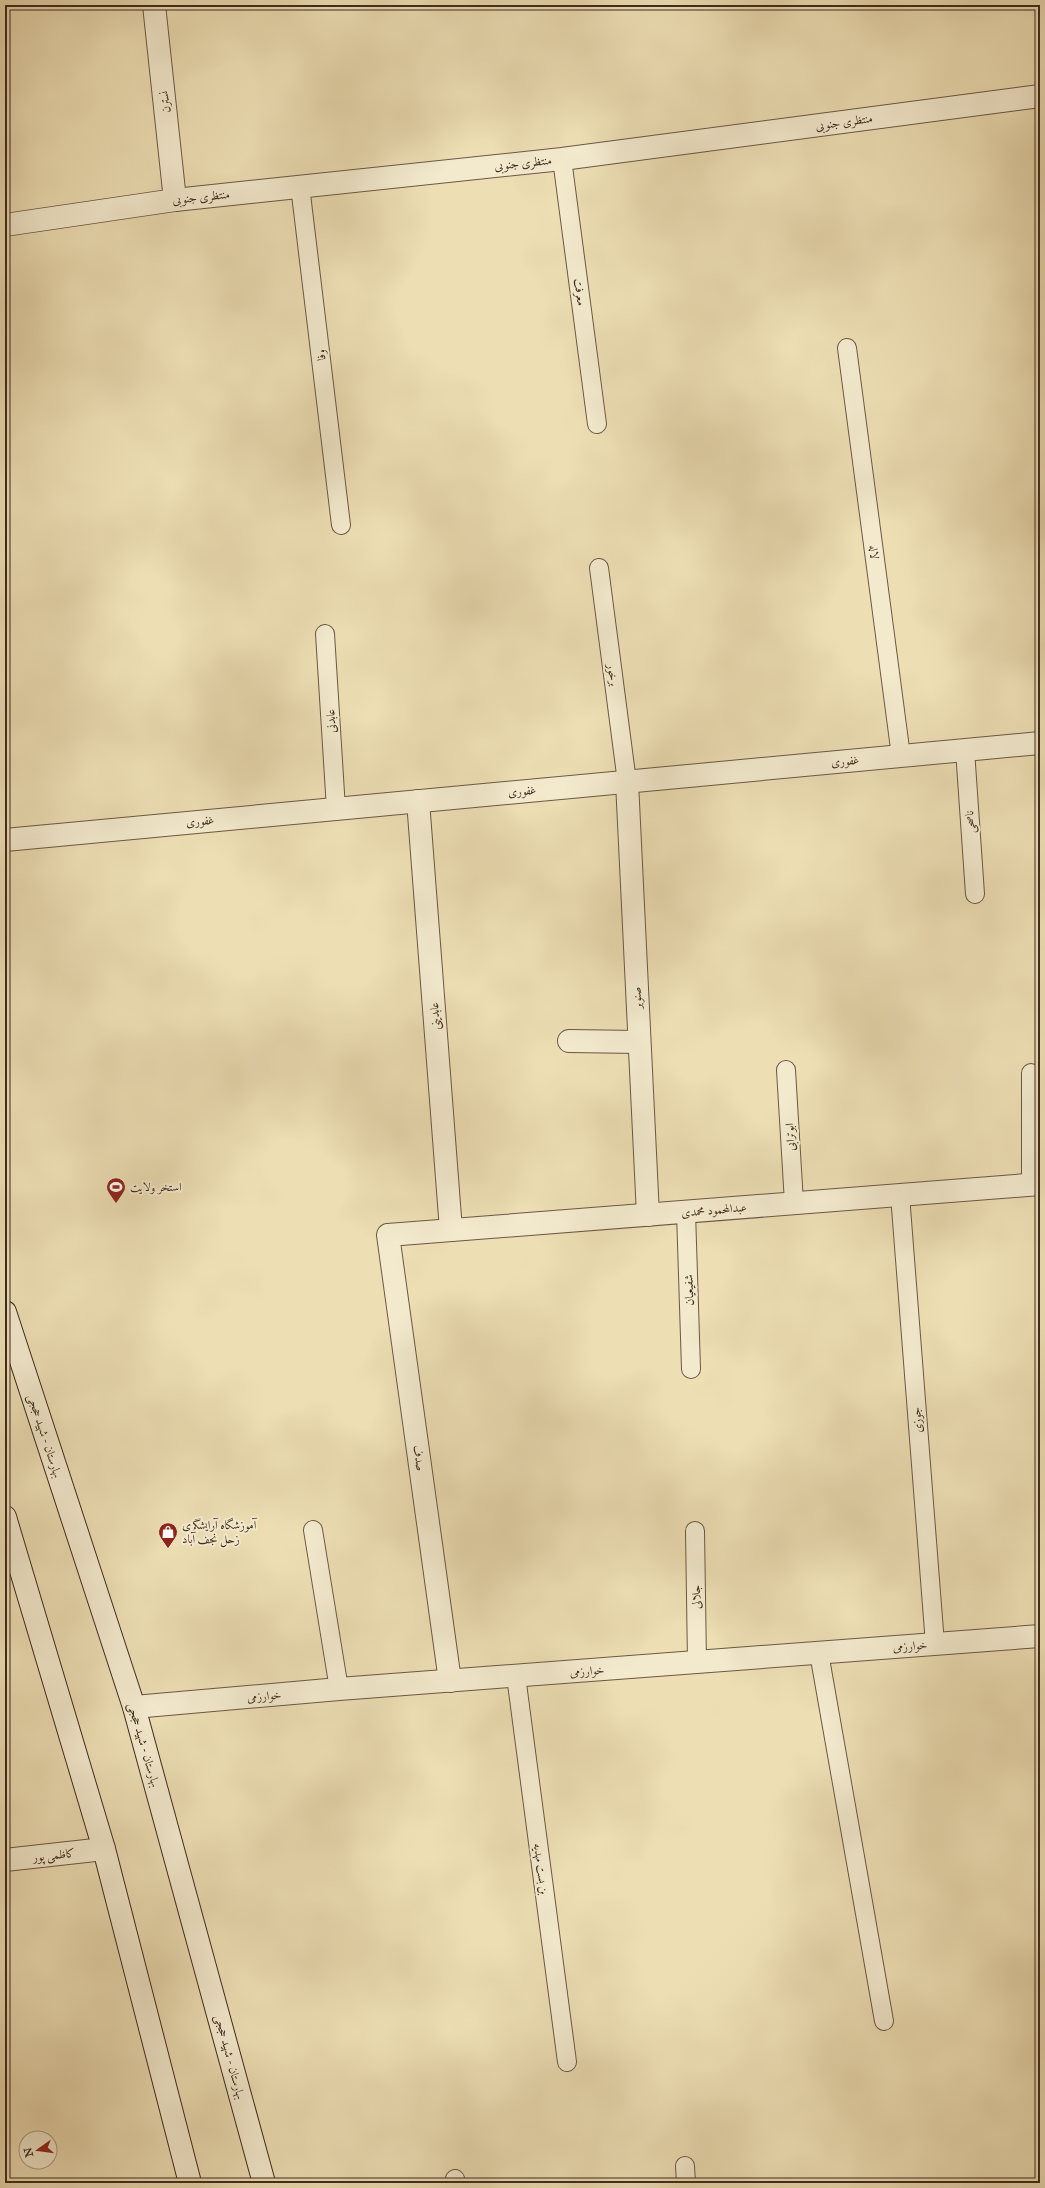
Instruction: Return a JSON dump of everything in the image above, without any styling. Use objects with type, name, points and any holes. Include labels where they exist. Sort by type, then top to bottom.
[{"type":"street","name":"نسترن","points":[[154,5],[175,200]]},
{"type":"street","name":"منتظری جنوبی","points":[[5,224],[175,200],[562,159],[1040,96]]},
{"type":"street","name":"غفوری","points":[[5,840],[1040,743]]},
{"type":"street","name":"صنوبر","points":[[627,782],[648,1215]]},
{"type":"street","name":"عابدینی","points":[[418,801],[451,1230]]},
{"type":"street","points":[[568,1041],[639,1042]]},
{"type":"street","name":"عبدالمحمود محمدی","points":[[388,1235],[1036,1185]]},
{"type":"street","name":"صدف","points":[[388,1235],[450,1681]]},
{"type":"street","name":"بهارستان - شهید حججی","points":[[5,1312],[134,1707],[264,2183]]},
{"type":"street","points":[[5,1517],[104,1849],[190,2183]]},
{"type":"street","name":"خوارزمی","points":[[134,1707],[339,1689],[1040,1636]]},
{"type":"street","name":"کاظمی پور","points":[[5,1860],[104,1849]]},
{"type":"lane","name":"معرفت","points":[[562,159],[597,424]]},
{"type":"lane","name":"وفا","points":[[300,186],[341,524]]},
{"type":"lane","name":"لاله","points":[[847,348],[901,756]]},
{"type":"lane","name":"برخور","points":[[599,568],[627,782]]},
{"type":"lane","name":"عابدنی","points":[[325,634],[336,809]]},
{"type":"lane","name":"ناصحی","points":[[965,750],[975,894]]},
{"type":"lane","name":"ابوترابی","points":[[786,1070],[794,1203]]},
{"type":"lane","points":[[1031,1073],[1036,1185]]},
{"type":"lane","name":"جوزی","points":[[900,1195],[935,1644]]},
{"type":"lane","name":"شفیعیان","points":[[686,1212],[691,1369]]},
{"type":"lane","points":[[313,1530],[339,1689]]},
{"type":"lane","name":"جلالی","points":[[695,1531],[697,1662]]},
{"type":"lane","points":[[819,1653],[884,2021]]},
{"type":"lane","name":"بن بست مهدیه","points":[[516,1676],[567,2062]]},
{"type":"place","name":"استخر ولایت","points":[[116,1204]]},
{"type":"place","name":"آموزشگاه آرایشگری زحل نجف آباد","points":[[168,1549]]}]
